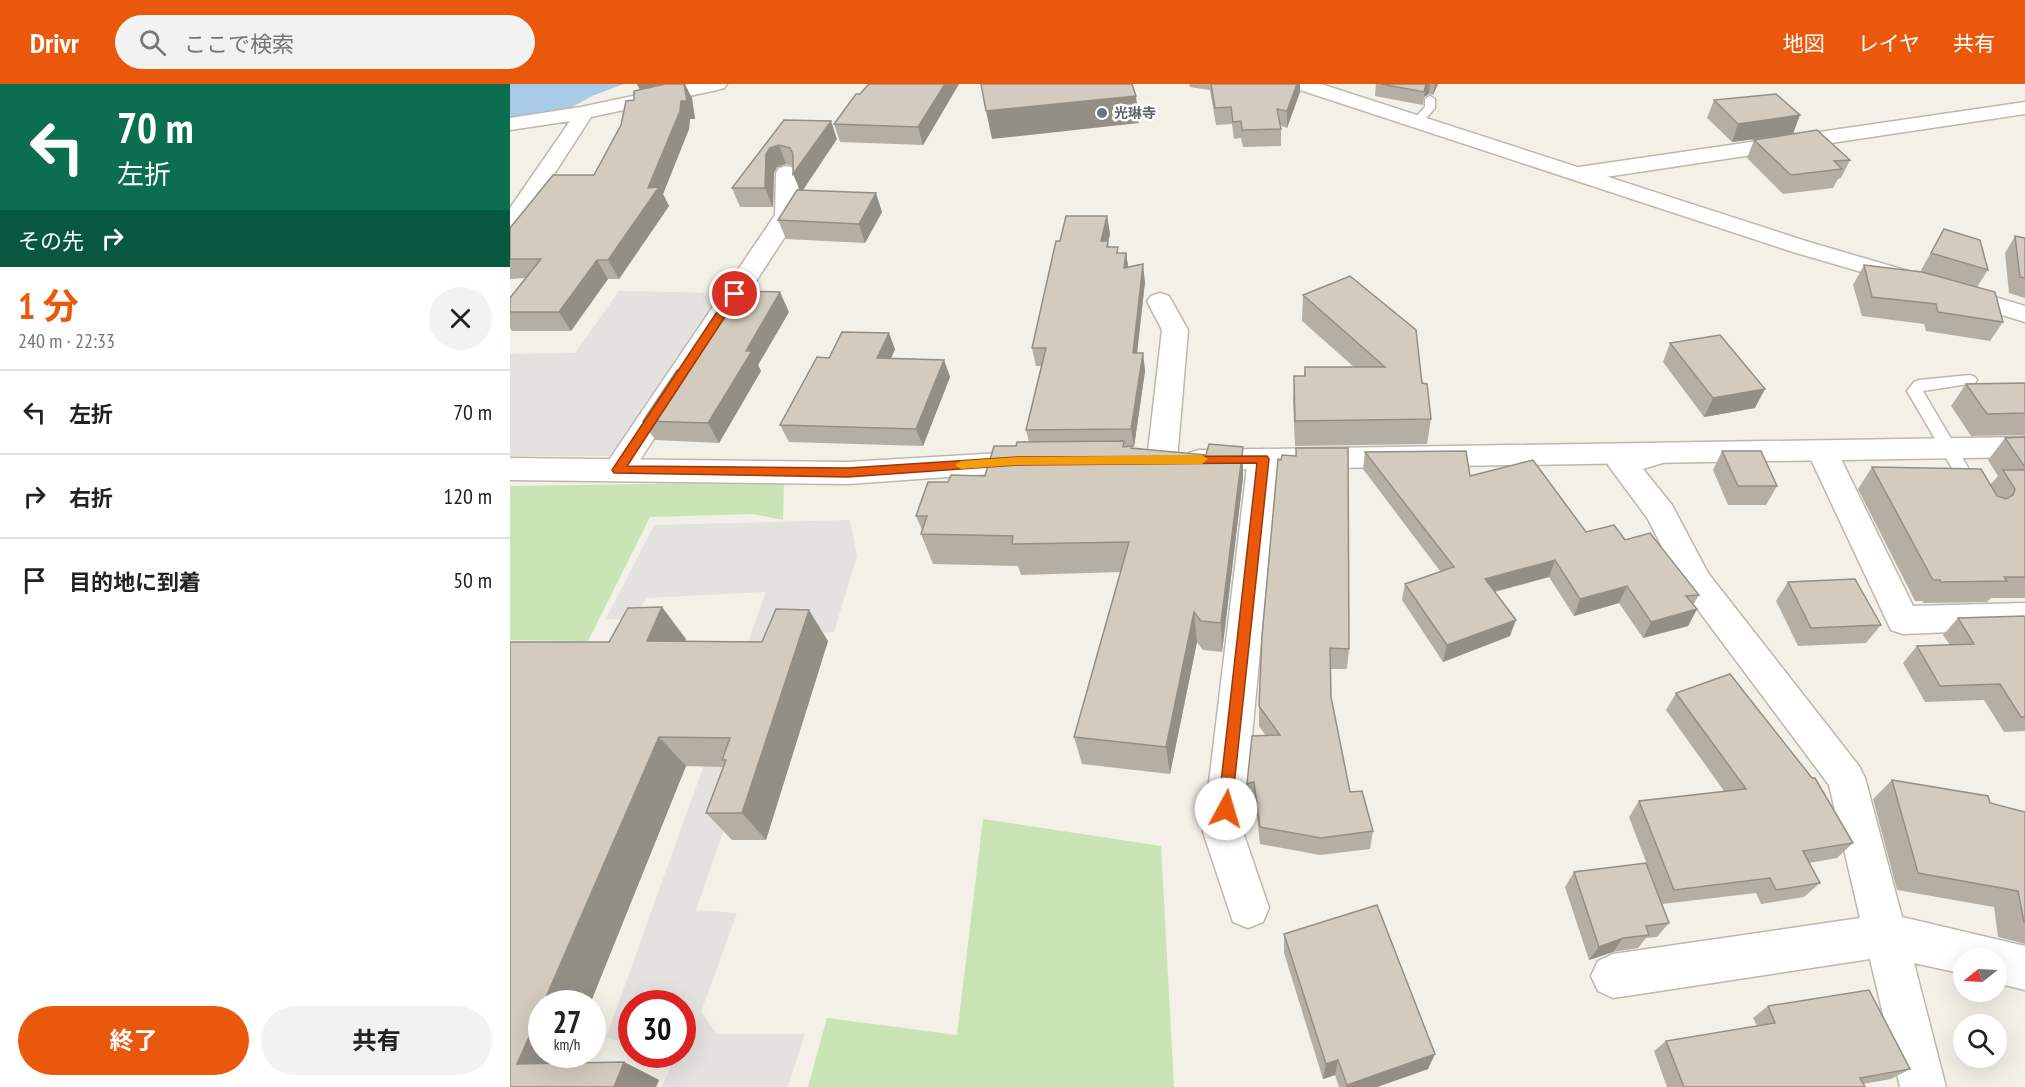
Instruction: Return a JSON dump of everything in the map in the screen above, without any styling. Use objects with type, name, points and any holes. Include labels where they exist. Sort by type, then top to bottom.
[{"type":"street","points":[[510,124],[581,113],[717,84]]},
{"type":"street","points":[[1301,84],[1801,247],[2025,314]]},
{"type":"street","points":[[1579,174],[2025,108]]},
{"type":"street","points":[[510,225],[580,121],[581,113]]},
{"type":"street","points":[[618,470],[787,215],[787,173]]},
{"type":"street","points":[[1160,301],[1175,330],[1151,460],[2025,447]]},
{"type":"street","points":[[1822,451],[1903,620],[2025,616]]},
{"type":"street","points":[[1659,454],[1623,465],[1661,513],[1696,582],[1846,778],[1923,1087]]},
{"type":"street","points":[[1248,908],[1223,832],[1263,459]]},
{"type":"street","points":[[510,469],[848,473],[1017,461],[1062,461]]},
{"type":"street","points":[[1613,976],[1886,935],[1953,951]]},
{"type":"street","points":[[2007,964],[2025,968]]},
{"type":"lane","points":[[1418,121],[1430,108],[1430,99]]},
{"type":"lane","points":[[1970,380],[1919,385],[1914,391],[1981,502]]},
{"type":"green space","points":[[784,482],[783,520],[753,514],[650,517],[588,641],[510,640],[510,486]]},
{"type":"green space","points":[[983,819],[1161,846],[1174,1087],[808,1087],[827,1018],[957,1035]]},
{"type":"shaded area","points":[[619,291],[725,293],[616,456],[510,456],[510,354],[575,353]]},
{"type":"shaded area","points":[[850,520],[857,556],[834,632],[791,634],[696,910],[737,913],[701,1012],[717,1034],[805,1034],[788,1087],[662,1087],[670,1068],[696,1068],[696,990],[623,990],[766,592],[647,598],[630,620],[606,619],[654,525]]},
{"type":"shaded area","points":[[618,1005],[618,1041],[606,1038]]},
{"type":"water","points":[[510,84],[624,84],[592,96],[565,111],[510,117]]},
{"type":"building","points":[[665,84],[684,84],[687,101],[681,101],[680,111],[648,188],[659,187],[608,260],[597,260],[559,312],[510,312],[510,298],[541,259],[510,259],[510,228],[553,175],[594,175],[621,125],[626,101],[634,100],[634,91]]},
{"type":"building","points":[[869,84],[945,84],[918,127],[834,124],[856,94],[860,94]]},
{"type":"building","points":[[981,84],[1132,84],[1136,96],[986,111]]},
{"type":"building","points":[[1211,84],[1297,84],[1287,111],[1277,109],[1281,129],[1242,130],[1241,121],[1233,122],[1231,107],[1215,108]]},
{"type":"building","points":[[1381,84],[1426,84],[1424,92]]},
{"type":"building","points":[[1776,94],[1800,115],[1738,124],[1714,100]]},
{"type":"building","points":[[784,120],[831,121],[793,174],[793,154],[790,148],[779,145],[770,148],[766,154],[765,188],[732,188]]},
{"type":"building","points":[[1817,130],[1850,160],[1834,161],[1842,169],[1791,175],[1754,140]]},
{"type":"building","points":[[797,190],[876,193],[859,224],[778,220]]},
{"type":"building","points":[[1066,216],[1107,216],[1101,241],[1108,241],[1107,247],[1118,247],[1117,253],[1126,253],[1124,268],[1143,264],[1133,353],[1143,353],[1131,429],[1026,430],[1046,348],[1032,348],[1056,241],[1060,241]]},
{"type":"building","points":[[1944,229],[1980,240],[1988,270],[1931,253]]},
{"type":"building","points":[[2015,236],[2025,238],[2025,278],[2020,277]]},
{"type":"building","points":[[1864,265],[1922,272],[1995,292],[2003,322],[1938,312],[1936,304],[1872,297]]},
{"type":"building","points":[[1350,276],[1416,330],[1422,383],[1427,384],[1431,419],[1295,421],[1294,376],[1305,376],[1305,367],[1385,367],[1303,295]]},
{"type":"building","points":[[737,291],[780,292],[746,351],[752,351],[708,423],[643,421],[677,370],[687,370]]},
{"type":"building","points":[[842,332],[889,333],[877,358],[944,360],[916,429],[780,425],[817,357],[829,358]]},
{"type":"building","points":[[1720,335],[1765,389],[1713,398],[1670,343]]},
{"type":"building","points":[[2025,383],[2025,413],[1987,414],[1966,384]]},
{"type":"building","points":[[2025,437],[2025,467],[2005,438]]},
{"type":"building","points":[[1124,441],[1123,447],[1132,446],[1131,448],[1206,455],[1209,444],[1243,447],[1221,623],[1201,621],[1194,612],[1166,747],[1074,737],[1129,542],[1012,544],[1013,536],[921,534],[927,516],[916,516],[928,482],[948,482],[951,475],[985,476],[994,446],[1016,446],[1017,442]]},
{"type":"building","points":[[1296,448],[1348,448],[1349,649],[1330,648],[1331,697],[1350,792],[1362,791],[1373,831],[1321,838],[1260,827],[1254,782],[1247,784],[1252,736],[1280,735],[1259,706],[1262,636],[1278,459],[1281,460],[1282,455],[1296,456]]},
{"type":"building","points":[[1466,451],[1470,476],[1533,460],[1586,532],[1614,525],[1625,540],[1650,533],[1699,595],[1686,596],[1697,609],[1651,622],[1627,586],[1580,599],[1555,560],[1485,579],[1516,620],[1447,645],[1405,584],[1454,567],[1365,452]]},
{"type":"building","points":[[1722,451],[1761,451],[1777,486],[1738,486]]},
{"type":"building","points":[[1872,467],[1981,469],[1997,496],[2006,499],[2013,495],[2015,489],[2003,470],[2025,470],[2025,577],[2004,577],[2007,581],[1941,582],[1933,580]]},
{"type":"building","points":[[1855,579],[1881,625],[1811,628],[1788,582]]},
{"type":"building","points":[[662,607],[647,641],[762,642],[776,609],[809,610],[742,813],[706,813],[726,760],[722,760],[730,738],[659,737],[549,990],[528,990],[528,1039],[517,1064],[528,1064],[528,1068],[606,1068],[606,1062],[618,1062],[618,1068],[622,1068],[614,1087],[510,1087],[510,642],[609,642],[628,608]]},
{"type":"building","points":[[2024,616],[2025,717],[2021,717],[2000,684],[1940,686],[1917,646],[1974,644],[1958,618]]},
{"type":"building","points":[[1730,674],[1812,778],[1815,778],[1853,843],[1803,851],[1820,883],[1776,890],[1770,878],[1674,890],[1639,801],[1746,789],[1676,693]]},
{"type":"building","points":[[1892,780],[1988,796],[1990,803],[2025,812],[2025,922],[2018,891],[1918,873]]},
{"type":"building","points":[[1646,863],[1669,923],[1646,926],[1649,935],[1623,938],[1599,947],[1574,872]]},
{"type":"building","points":[[1377,905],[1435,1054],[1347,1085],[1338,1060],[1326,1064],[1284,934]]},
{"type":"building","points":[[1869,990],[1910,1069],[1860,1078],[1865,1087],[1684,1087],[1666,1041],[1775,1023],[1768,1006]]},
{"type":"slow traffic","points":[[961,465],[1017,461],[1202,459]]},
{"type":"place","name":"光琳寺","points":[[1102,113]]},
{"type":"route","points":[[735,294],[618,470],[848,473],[1017,461],[1263,459],[1226,809]]}]
